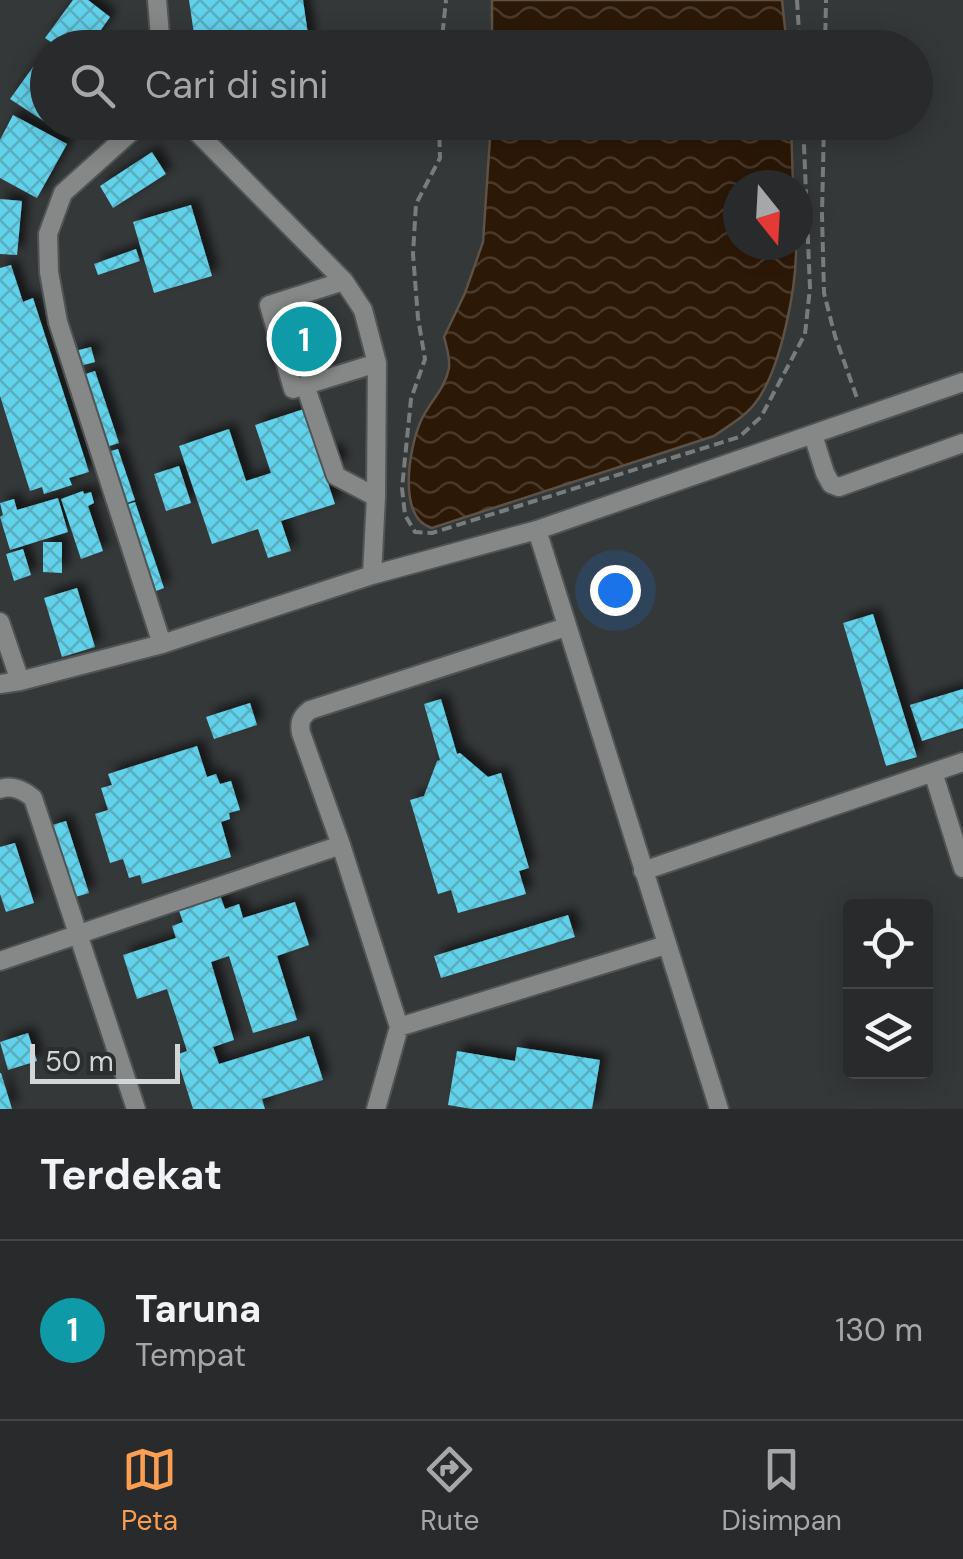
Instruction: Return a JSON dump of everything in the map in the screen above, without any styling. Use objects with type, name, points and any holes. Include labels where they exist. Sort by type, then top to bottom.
[{"type":"lane","points":[[156,0],[158,30]]},
{"type":"lane","points":[[122,140],[63,193],[48,234],[49,272],[58,322],[162,644]]},
{"type":"lane","points":[[205,140],[344,281],[363,310],[377,363],[372,576]]},
{"type":"lane","points":[[344,281],[269,305],[293,388],[377,363]]},
{"type":"lane","points":[[0,684],[162,644],[372,576],[538,530],[963,382]]},
{"type":"lane","points":[[306,385],[336,476],[376,497]]},
{"type":"lane","points":[[813,435],[825,474],[831,484],[840,487],[963,443]]},
{"type":"lane","points":[[538,530],[719,1109]]},
{"type":"lane","points":[[0,622],[20,681]]},
{"type":"lane","points":[[376,1109],[399,1027],[299,723],[310,710],[566,626]]},
{"type":"lane","points":[[643,870],[963,762]]},
{"type":"lane","points":[[933,772],[963,868]]},
{"type":"lane","points":[[0,789],[22,789],[33,798],[136,1109]]},
{"type":"lane","points":[[0,962],[341,845]]},
{"type":"lane","points":[[399,1027],[666,944]]},
{"type":"path","points":[[443,30],[446,0]]},
{"type":"path","points":[[797,0],[799,30]]},
{"type":"path","points":[[825,30],[826,0]]},
{"type":"path","points":[[440,140],[440,158],[416,204],[413,254],[425,360],[411,399],[402,488],[405,515],[415,532],[432,533],[739,437],[761,418],[805,334],[810,288],[804,140]]},
{"type":"path","points":[[824,140],[824,293],[864,417]]},
{"type":"water","points":[[492,0],[782,0],[785,30],[492,30]]},
{"type":"water","points":[[490,140],[792,140],[793,170],[723,170],[723,260],[795,260],[780,349],[765,387],[747,412],[714,436],[432,528],[421,522],[410,497],[412,449],[420,423],[447,376],[449,360],[444,337],[483,242]]},
{"type":"building","points":[[73,0],[88,0],[110,17],[101,30],[51,30]]},
{"type":"building","points":[[189,0],[303,0],[307,30],[193,30]]},
{"type":"building","points":[[30,71],[30,112],[10,99]]},
{"type":"building","points":[[13,115],[30,124],[30,140],[60,140],[67,144],[37,198],[0,178],[0,140]]},
{"type":"building","points":[[152,152],[166,174],[113,208],[100,186]]},
{"type":"building","points":[[0,199],[22,201],[17,255],[0,254]]},
{"type":"building","points":[[191,205],[212,276],[154,293],[133,222]]},
{"type":"building","points":[[136,249],[140,261],[98,275],[94,264]]},
{"type":"building","points":[[11,265],[23,302],[33,298],[89,472],[69,478],[72,485],[44,494],[42,487],[30,491],[0,396],[0,268]]},
{"type":"building","points":[[91,347],[95,362],[76,367],[71,352]]},
{"type":"building","points":[[95,371],[119,443],[103,448],[79,376]]},
{"type":"building","points":[[304,409],[319,455],[336,450],[341,465],[324,471],[335,504],[281,521],[291,551],[268,558],[258,529],[212,544],[179,446],[229,429],[246,481],[271,473],[255,425]]},
{"type":"building","points":[[118,449],[135,500],[121,505],[104,453]]},
{"type":"building","points":[[179,466],[191,503],[166,511],[154,474]]},
{"type":"building","points":[[91,492],[94,503],[88,506],[103,551],[81,559],[61,499]]},
{"type":"building","points":[[58,498],[68,532],[10,550],[0,503],[14,499],[17,510]]},
{"type":"building","points":[[135,502],[164,588],[151,593],[122,506]]},
{"type":"building","points":[[43,542],[62,542],[62,573],[43,572]]},
{"type":"building","points":[[23,549],[31,575],[14,581],[6,554]]},
{"type":"building","points":[[77,588],[95,647],[62,657],[44,598]]},
{"type":"building","points":[[873,614],[917,757],[886,766],[843,623]]},
{"type":"building","points":[[963,689],[963,728],[922,741],[910,705]]},
{"type":"building","points":[[441,699],[457,754],[488,777],[501,773],[529,868],[519,871],[526,894],[458,913],[451,890],[438,894],[410,800],[424,796],[440,760],[424,704]]},
{"type":"building","points":[[250,703],[257,725],[214,739],[206,717]]},
{"type":"building","points":[[197,746],[207,777],[216,774],[220,784],[231,781],[240,810],[229,813],[230,819],[221,822],[231,857],[142,884],[140,875],[129,878],[123,859],[110,863],[95,814],[108,810],[101,788],[112,785],[108,774]]},
{"type":"building","points":[[66,821],[89,893],[72,898],[49,826]]},
{"type":"building","points":[[15,843],[34,903],[6,912],[0,894],[0,847]]},
{"type":"building","points":[[220,895],[225,909],[239,904],[243,918],[295,902],[309,945],[277,956],[297,1020],[253,1033],[229,956],[211,962],[234,1040],[213,1047],[219,1064],[309,1036],[323,1080],[262,1099],[265,1109],[193,1109],[176,1055],[187,1051],[167,989],[137,999],[123,955],[176,938],[172,926],[183,922],[178,908]]},
{"type":"building","points":[[568,915],[575,937],[441,978],[434,956]]},
{"type":"building","points":[[28,1033],[37,1061],[8,1070],[0,1042]]},
{"type":"building","points":[[517,1047],[600,1060],[592,1109],[472,1109],[448,1105],[457,1051],[515,1061]]},
{"type":"building","points":[[1,1073],[12,1109],[0,1109]]},
{"type":"place","name":"Taruna","points":[[304,339]]}]
